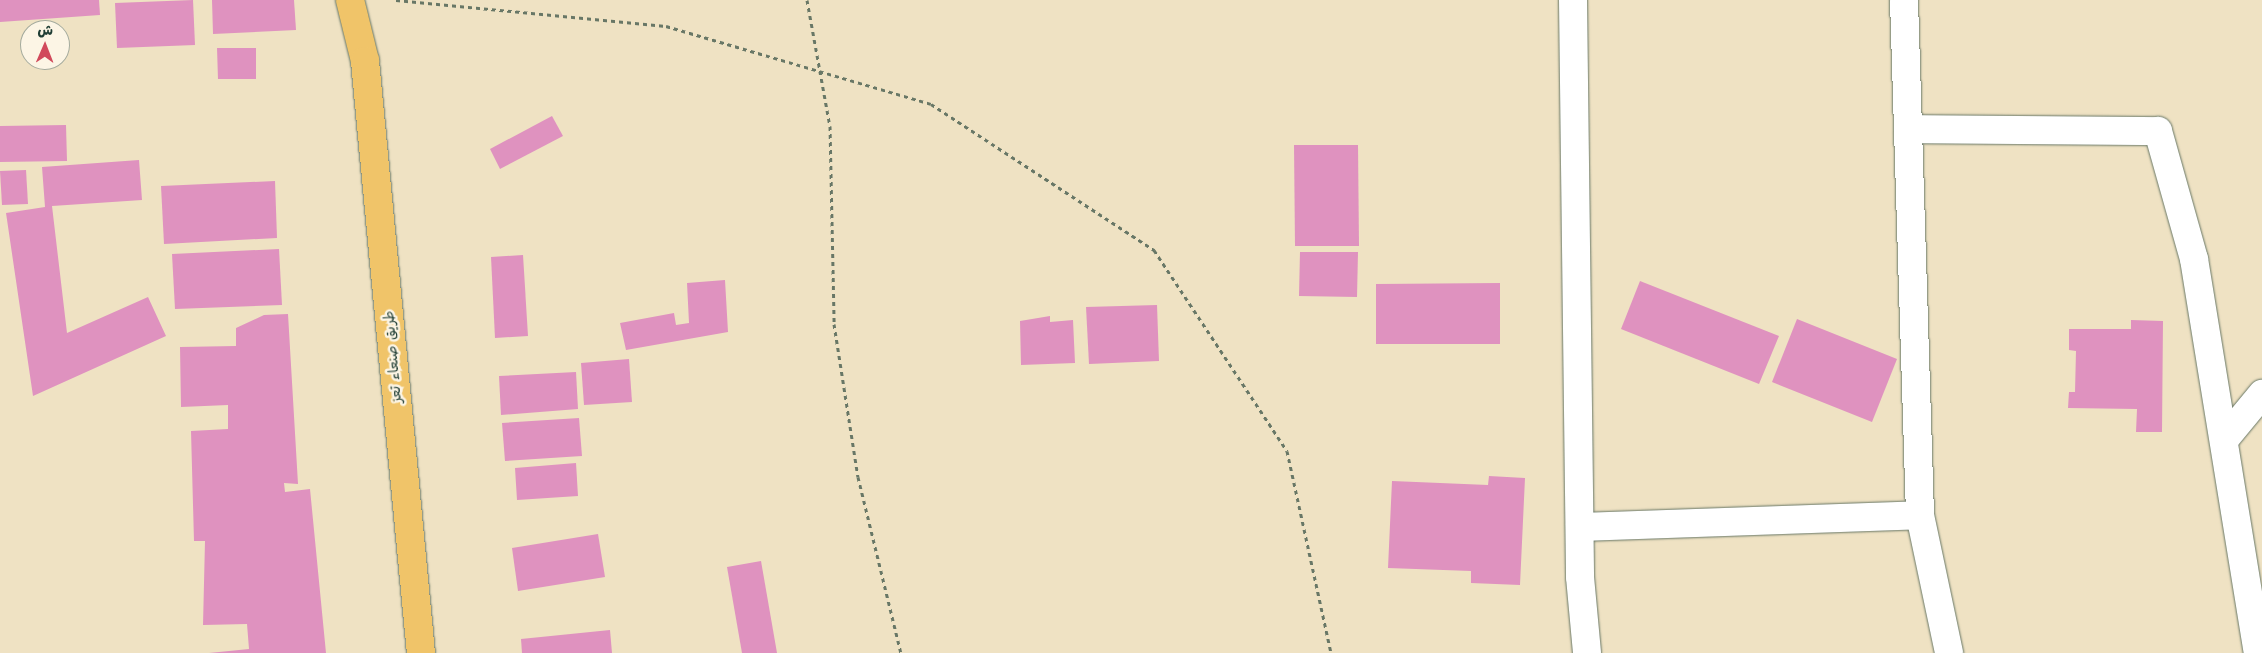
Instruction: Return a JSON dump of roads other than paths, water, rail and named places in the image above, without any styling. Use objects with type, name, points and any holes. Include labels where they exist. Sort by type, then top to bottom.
[{"type":"highway","points":[[350,0],[365,61]]},
{"type":"highway","points":[[365,61],[371,0]]},
{"type":"highway","name":"طريق صنعاء تعز","points":[[365,61],[421,653]]},
{"type":"street","points":[[1573,0],[1580,526],[1587,653]]},
{"type":"street","points":[[1904,0],[1920,515],[1950,653]]},
{"type":"street","points":[[1908,129],[2158,131],[2194,259],[2258,653]]},
{"type":"street","points":[[2224,440],[2262,394]]},
{"type":"street","points":[[1580,526],[1920,515]]}]
